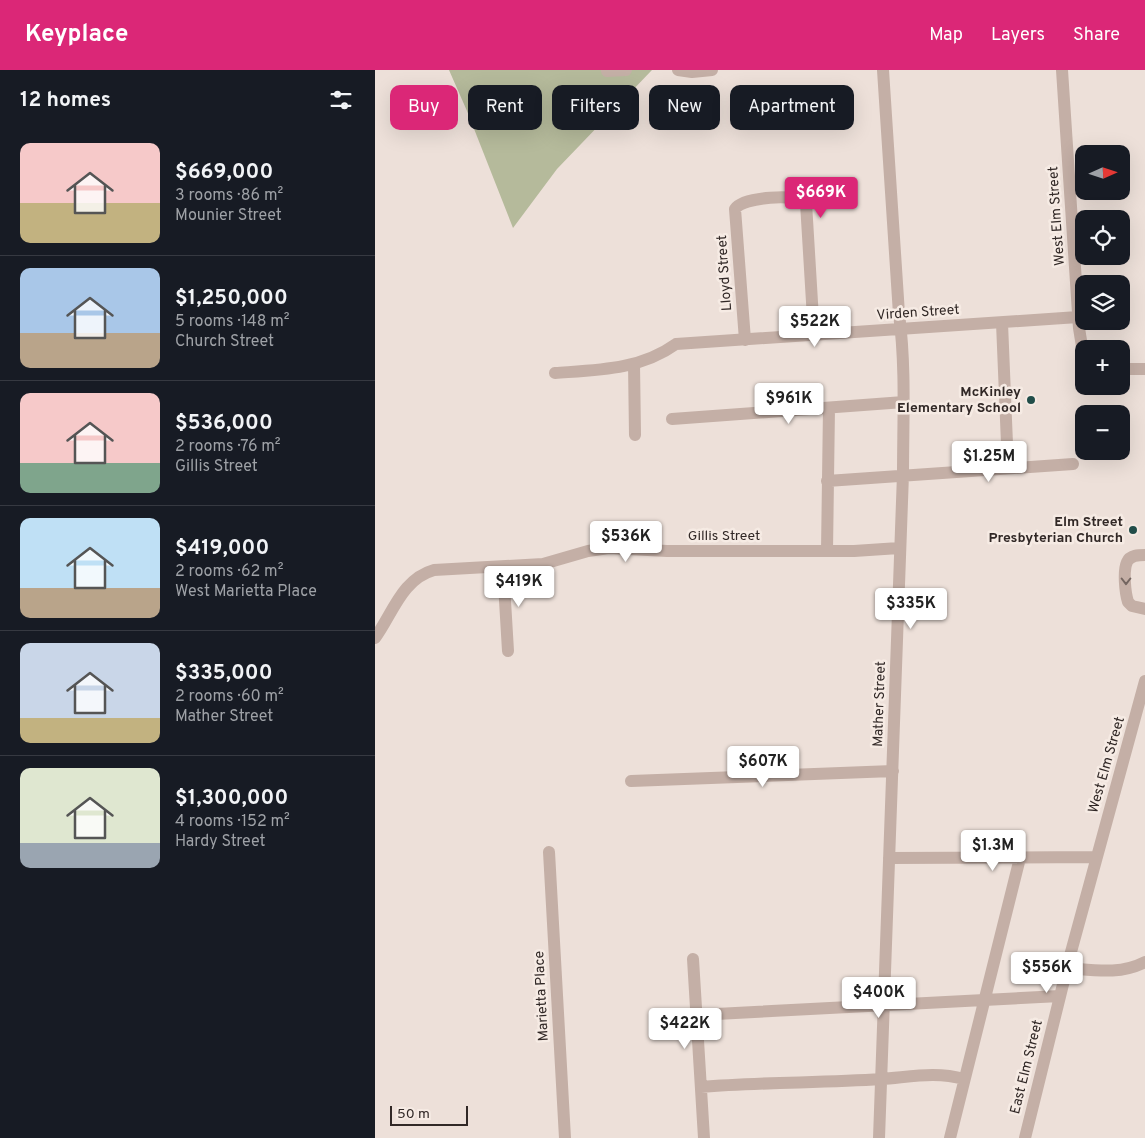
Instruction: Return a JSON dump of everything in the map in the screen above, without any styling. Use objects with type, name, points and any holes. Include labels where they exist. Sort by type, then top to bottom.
[{"type":"street","points":[[607,71],[627,70]]},
{"type":"street","points":[[678,70],[692,72],[712,70]]},
{"type":"street","name":"Mather Street","points":[[879,1138],[903,474],[901,329],[883,70]]},
{"type":"street","name":"West Elm Street","points":[[1062,70],[1076,275]]},
{"type":"street","name":"Lloyd Street","points":[[745,340],[735,209],[745,200],[795,198],[803,199],[806,203],[814,335]]},
{"type":"street","name":"Virden Street","points":[[555,372],[608,369],[633,364],[665,352],[676,344],[1075,317]]},
{"type":"street","points":[[1002,322],[1008,468]]},
{"type":"street","points":[[633,364],[635,435]]},
{"type":"street","points":[[1130,369],[1145,369]]},
{"type":"street","points":[[672,420],[903,402]]},
{"type":"street","points":[[827,551],[829,408]]},
{"type":"street","points":[[827,481],[903,474],[1073,464]]},
{"type":"street","name":"Gillis Street","points":[[375,638],[408,585],[423,573],[449,568],[543,564],[588,551],[609,548],[667,551],[827,551],[899,548]]},
{"type":"street","points":[[1145,555],[1131,557],[1127,561],[1126,575],[1128,602],[1132,606],[1145,609]]},
{"type":"street","points":[[503,567],[508,651]]},
{"type":"street","name":"West Elm Street","points":[[1097,857],[1145,681]]},
{"type":"street","points":[[631,781],[893,771]]},
{"type":"street","name":"Marietta Place","points":[[549,852],[565,1138]]},
{"type":"street","points":[[889,858],[1097,857]]},
{"type":"street","name":"East Elm Street","points":[[1025,1138],[1067,968],[1097,857]]},
{"type":"street","points":[[950,1138],[1020,858]]},
{"type":"street","points":[[693,960],[704,1138]]},
{"type":"street","points":[[1067,968],[1111,972],[1135,967],[1145,962]]},
{"type":"street","points":[[697,1015],[1060,996]]},
{"type":"street","points":[[701,1087],[758,1082],[881,1079],[945,1074],[964,1079]]},
{"type":"green space","points":[[449,70],[652,70],[638,85],[552,85],[552,130],[594,130],[557,169],[513,228],[474,130],[542,130],[542,85],[468,85],[468,114],[458,90],[458,85],[456,85]]},
{"type":"place","name":"McKinley Elementary School","points":[[1031,400]]},
{"type":"place","name":"Elm Street Presbyterian Church","points":[[1133,530]]}]
